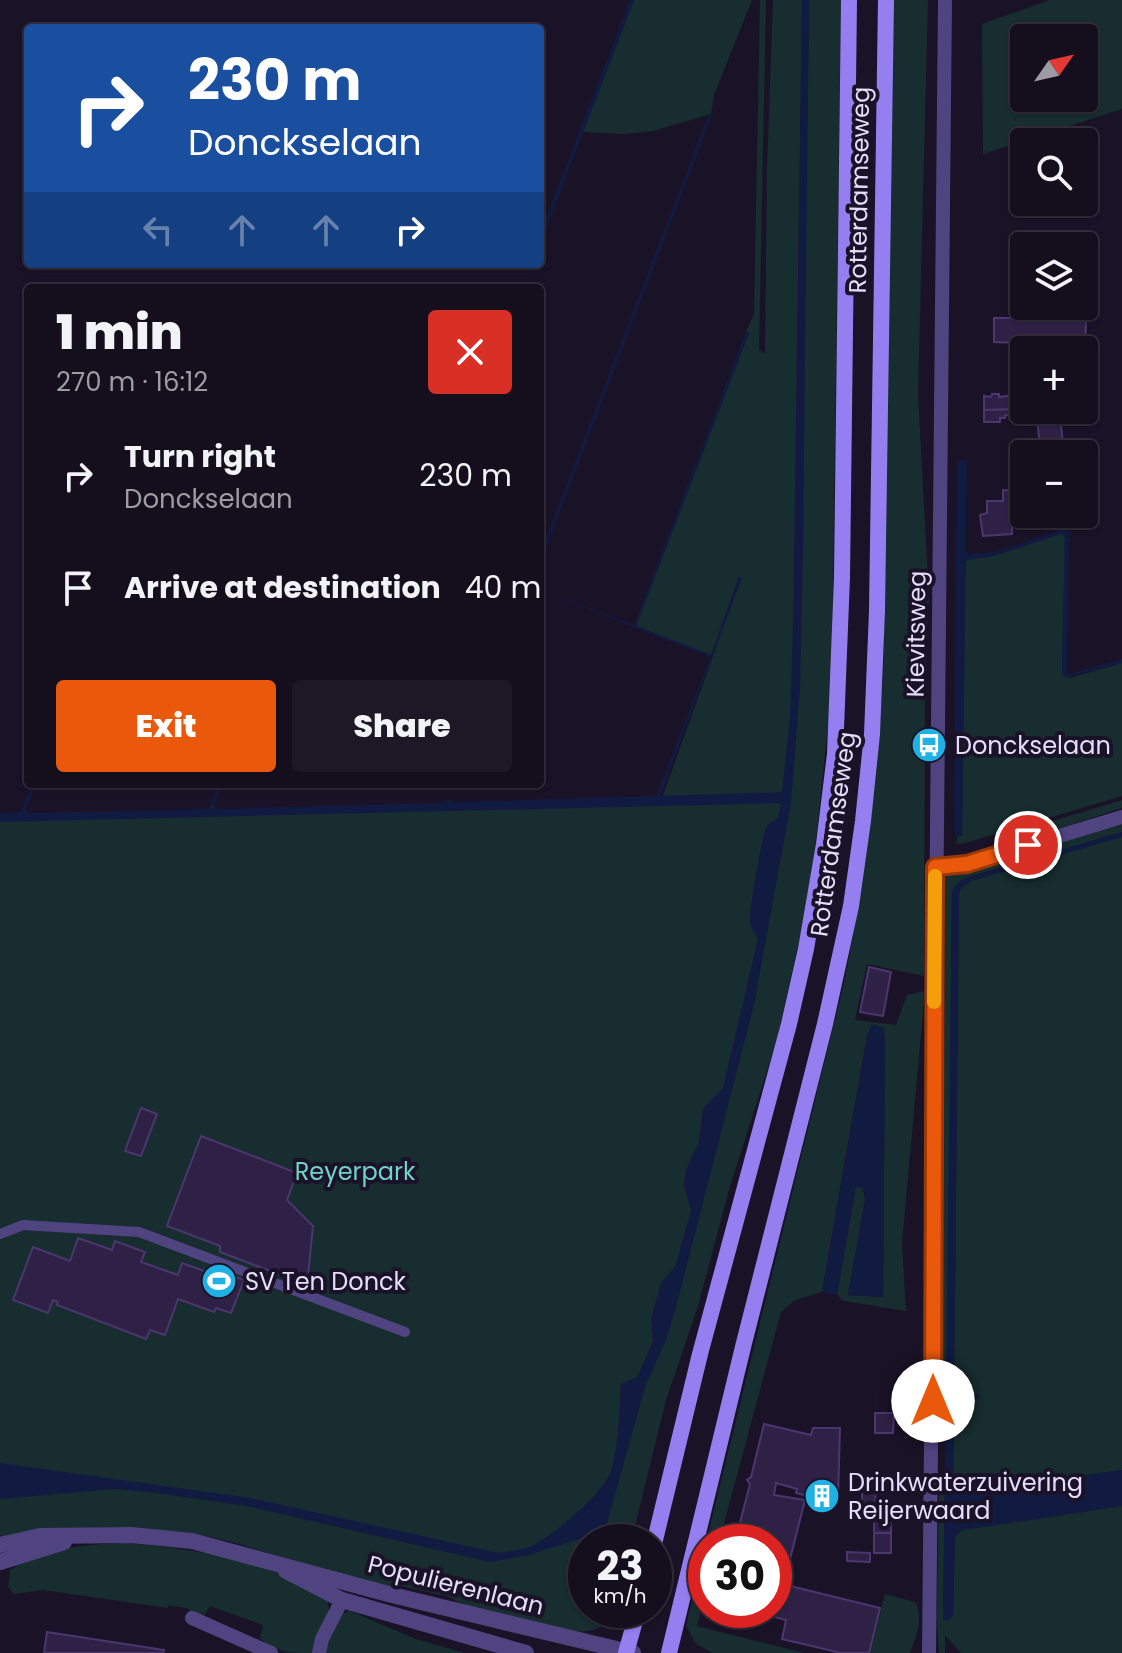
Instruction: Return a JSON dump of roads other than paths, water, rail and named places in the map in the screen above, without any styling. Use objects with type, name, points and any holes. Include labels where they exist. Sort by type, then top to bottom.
[{"type":"main road","name":"Rotterdamseweg","points":[[659,1524],[700,1354],[789,1024],[824,844],[835,754],[841,592],[849,0]]},
{"type":"main road","name":"Rotterdamseweg","points":[[669,1653],[825,1024],[851,906],[863,821],[872,734],[877,611],[886,0]]},
{"type":"main road","points":[[629,1652],[634,1628]]},
{"type":"street","name":"Kievitsweg","points":[[929,1653],[945,0]]},
{"type":"street","points":[[935,867],[967,864],[1122,817]]},
{"type":"street","points":[[0,1234],[23,1225],[139,1232],[405,1332]]},
{"type":"street","name":"Populierenlaan","points":[[0,1545],[40,1536],[131,1535],[192,1541],[392,1595],[629,1652]]},
{"type":"street","name":"Populierenlaan","points":[[0,1562],[85,1536]]},
{"type":"street","name":"Populierenlaan","points":[[275,1564],[342,1600],[526,1653]]},
{"type":"street","points":[[319,1653],[322,1639],[342,1600]]},
{"type":"street","points":[[192,1618],[271,1653]]},
{"type":"water","points":[[630,0],[634,0],[544,234],[544,224]]},
{"type":"water","points":[[802,0],[809,0],[800,689],[791,803],[754,1005],[675,1311],[645,1387],[607,1524],[568,1524],[568,1543],[529,1555],[490,1562],[246,1506],[157,1493],[115,1489],[0,1499],[0,1463],[251,1498],[499,1553],[529,1547],[576,1514],[599,1491],[611,1471],[616,1450],[621,1384],[637,1377],[653,1341],[651,1319],[661,1282],[675,1267],[691,1211],[684,1185],[686,1170],[699,1141],[703,1108],[723,1088],[758,938],[750,921],[759,856],[767,826],[778,818],[781,803],[0,822],[0,814],[21,812],[30,788],[34,788],[26,810],[28,813],[209,809],[217,788],[220,788],[214,804],[217,809],[656,796],[710,657],[544,591],[634,625],[746,332],[749,333],[636,626],[711,655],[739,576],[742,578],[660,796],[782,792],[790,717]]},
{"type":"water","points":[[709,114],[712,115],[544,553],[544,544]]},
{"type":"water","points":[[957,460],[967,460],[968,554],[996,552],[1069,528],[1067,675],[1122,659],[1122,663],[1064,678],[1063,533],[994,556],[966,560],[962,836],[957,837],[954,830]]},
{"type":"water","points":[[1122,832],[1122,837],[971,881],[959,893],[954,1398],[978,1394],[979,1398],[954,1405],[953,1485],[963,1492],[1122,1470],[1122,1506],[962,1530],[955,1537],[953,1616],[943,1620],[952,893],[961,880]]},
{"type":"water","points":[[871,1026],[884,1028],[885,1040],[883,1297],[848,1295],[865,1200],[863,1188],[856,1187],[837,1295],[822,1292],[867,1036]]},
{"type":"place","name":"Donckselaan","points":[[929,745]]},
{"type":"place","name":"SV Ten Donck","points":[[219,1281]]},
{"type":"place","name":"Drinkwaterzuivering Reijerwaard","points":[[822,1496]]},
{"type":"park label","name":"Reyerpark","points":[[355,1171]]}]
